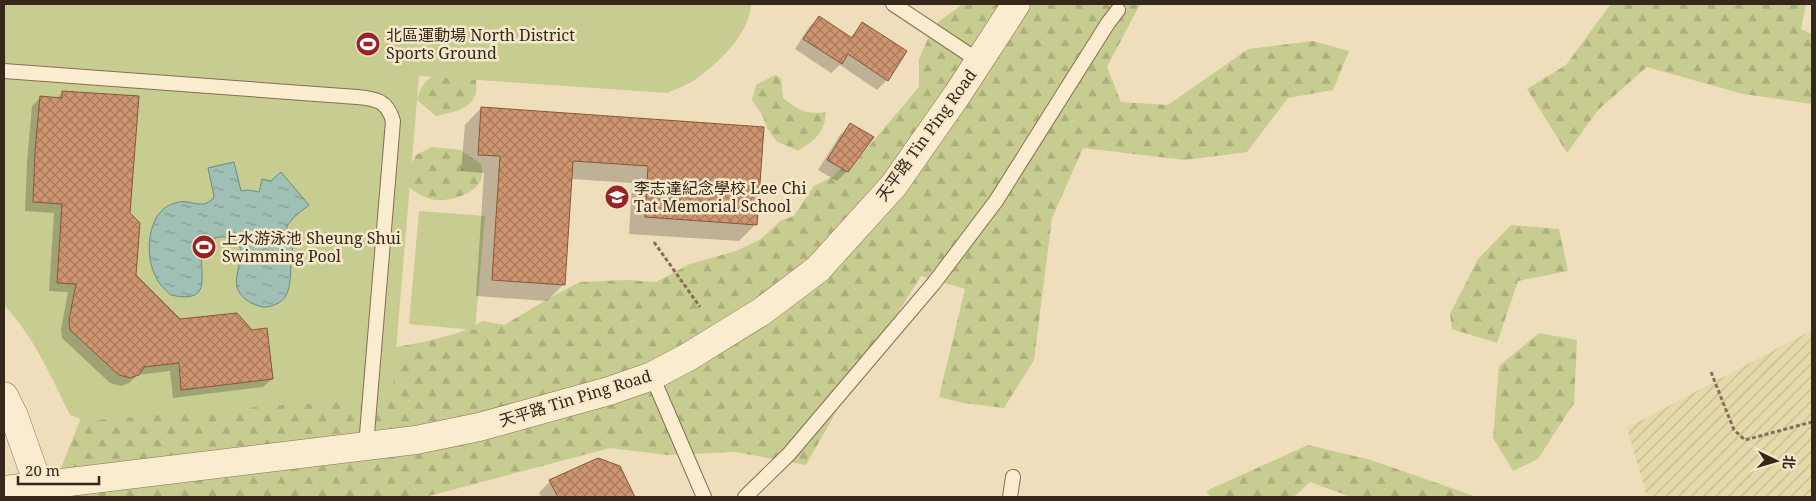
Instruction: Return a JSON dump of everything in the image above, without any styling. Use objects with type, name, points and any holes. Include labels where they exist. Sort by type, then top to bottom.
[{"type":"street","name":"天平路 Tin Ping Road","points":[[4,490],[416,440],[480,427],[609,391],[652,376],[688,358],[761,312],[818,270],[894,185],[1016,4]]},
{"type":"street","points":[[4,396],[14,416],[39,486]]},
{"type":"lane","points":[[893,4],[980,60]]},
{"type":"lane","points":[[745,497],[789,454],[934,282],[996,201],[1108,22],[1118,10]]},
{"type":"lane","points":[[4,71],[357,97],[375,99],[384,104],[390,111],[393,121],[366,446]]},
{"type":"lane","points":[[652,376],[704,497]]},
{"type":"lane","points":[[1010,497],[1013,477]]},
{"type":"path","points":[[654,242],[700,307]]},
{"type":"path","points":[[1711,372],[1734,430],[1745,440],[1812,422]]},
{"type":"shaded area","points":[[1812,330],[1812,497],[1647,497],[1627,428]]},
{"type":"green space","name":"上水游泳池 Sheung Shui Swimming Pool","points":[[4,4],[751,4],[745,26],[739,37],[723,56],[695,80],[667,93],[419,76],[392,398],[87,421],[70,415],[49,371],[33,344],[15,317],[4,305]]},
{"type":"green space","points":[[963,4],[1140,4],[1107,67],[1121,102],[1168,105],[1248,49],[1313,41],[1349,51],[1333,90],[1288,98],[1247,152],[1185,160],[1083,148],[1052,218],[1034,360],[1004,408],[963,403],[939,397],[965,289],[921,276],[837,410],[806,465],[735,452],[667,455],[610,448],[425,497],[67,497],[61,468],[83,413],[385,353],[397,347],[461,332],[483,321],[504,325],[580,282],[626,280],[656,282],[690,264],[736,251],[761,239],[780,221],[794,216],[814,186],[834,176],[841,168],[847,172],[919,87],[919,59],[934,25]]},
{"type":"green space","points":[[1806,4],[1801,29],[1812,34],[1812,104],[1743,94],[1647,67],[1598,110],[1567,153],[1527,89],[1566,65],[1610,5]]},
{"type":"green space","points":[[442,69],[464,69],[476,80],[475,97],[466,107],[436,116],[417,100],[426,82]]},
{"type":"green space","points":[[775,75],[781,78],[783,98],[788,102],[808,112],[826,112],[821,131],[810,143],[798,151],[776,141],[752,100],[756,85]]},
{"type":"green space","points":[[432,147],[461,150],[481,164],[482,177],[476,188],[456,198],[435,200],[425,197],[410,188],[407,172],[416,155]]},
{"type":"green space","points":[[419,211],[485,216],[475,330],[409,324]]},
{"type":"green space","points":[[1511,225],[1559,229],[1568,271],[1518,281],[1497,343],[1452,329],[1450,314],[1478,259]]},
{"type":"green space","points":[[1539,333],[1577,340],[1574,403],[1538,459],[1513,471],[1493,438],[1499,366]]},
{"type":"green space","points":[[1308,445],[1371,460],[1477,497],[1351,497],[1310,482],[1294,497],[1211,497],[1206,491]]},
{"type":"water","points":[[234,162],[241,191],[259,192],[262,179],[271,181],[281,172],[309,205],[294,217],[287,226],[293,246],[290,282],[284,298],[274,305],[263,307],[252,303],[245,299],[238,291],[236,281],[241,253],[237,242],[231,238],[218,237],[206,244],[202,253],[201,285],[198,293],[188,297],[171,295],[159,282],[152,268],[149,247],[150,236],[157,216],[164,209],[177,202],[203,204],[213,199],[208,168]]},
{"type":"building","points":[[819,16],[852,38],[862,22],[907,51],[888,81],[848,54],[842,64],[803,39]]},
{"type":"building","points":[[62,91],[139,96],[130,213],[140,223],[136,275],[180,319],[237,313],[252,330],[267,328],[273,379],[181,390],[179,363],[144,367],[139,375],[130,378],[119,375],[70,330],[69,320],[76,284],[57,283],[62,204],[33,202],[40,96],[62,98]]},
{"type":"building","points":[[481,107],[764,127],[757,225],[645,217],[648,166],[573,161],[565,285],[492,280],[500,156],[478,155]]},
{"type":"building","points":[[850,123],[874,137],[848,172],[827,160]]},
{"type":"building","points":[[598,458],[620,466],[635,497],[558,497],[549,480]]},
{"type":"place","name":"北區運動場 North District Sports Ground","points":[[368,44]]},
{"type":"place","name":"李志達紀念學校 Lee Chi Tat Memorial School","points":[[617,197]]},
{"type":"place","name":"上水游泳池 Sheung Shui Swimming Pool","points":[[204,247]]}]
